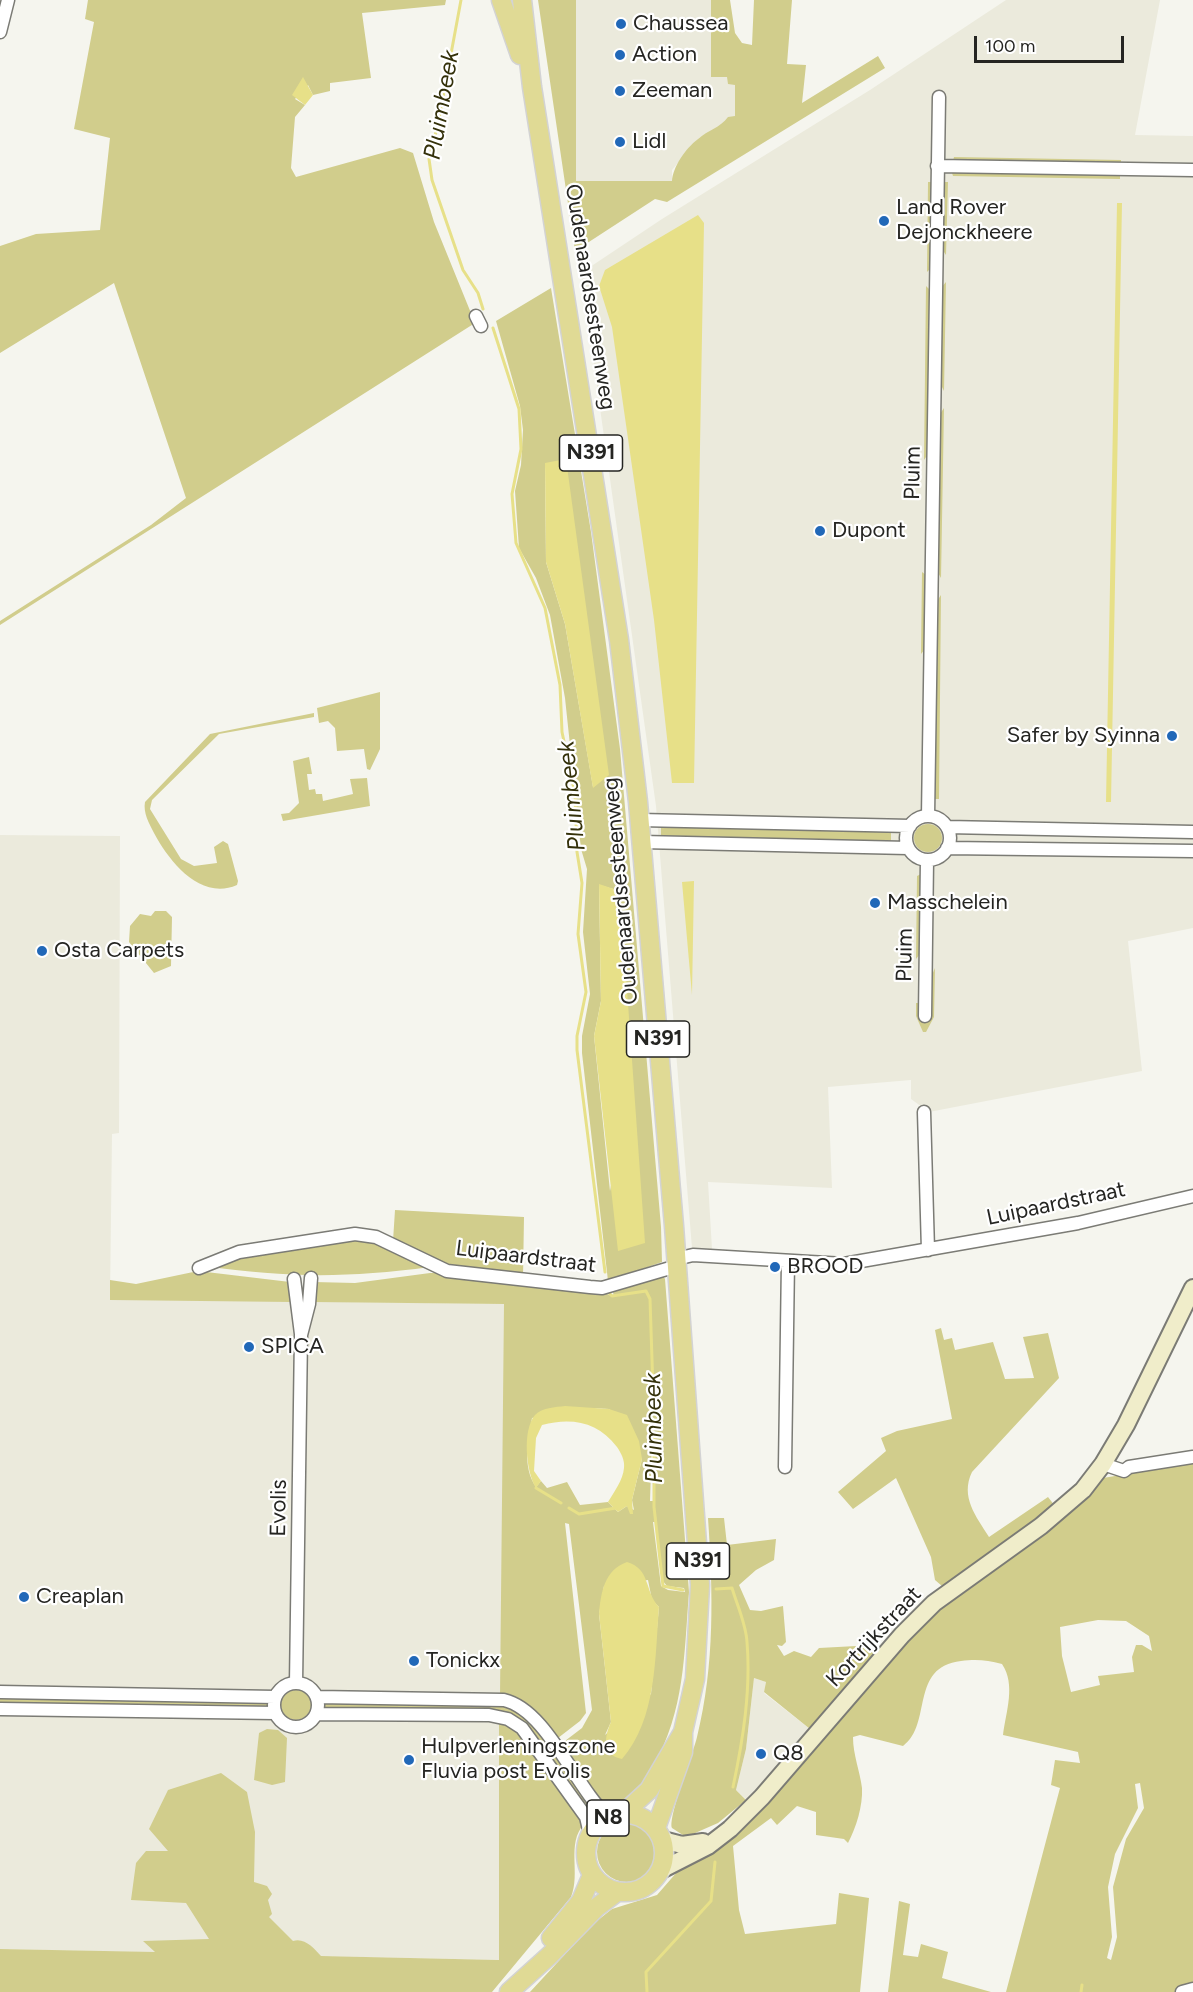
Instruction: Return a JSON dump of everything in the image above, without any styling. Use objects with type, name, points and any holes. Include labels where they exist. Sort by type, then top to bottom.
[{"type":"main road","name":"Oudenaardsesteenweg","points":[[501,0],[532,87]]},
{"type":"main road","name":"Oudenaardsesteenweg","points":[[522,0],[532,87],[616,618],[640,820],[677,1262],[700,1585],[695,1679],[683,1732],[683,1752],[659,1834]]},
{"type":"main road","name":"Kortrijkstraat","points":[[661,1870],[721,1837],[762,1797],[902,1635],[934,1603],[1041,1526],[1083,1490],[1106,1459],[1193,1288]]},
{"type":"main road","name":"Oudenaardsesteenweg","points":[[616,1815],[634,1806],[649,1790],[683,1732]]},
{"type":"main road","name":"N8","points":[[509,1992],[525,1975],[581,1901],[592,1875],[586,1855],[590,1834],[616,1815],[642,1817],[659,1834]]},
{"type":"main road","name":"Kortrijkstraat","points":[[659,1834],[690,1845],[721,1837]]},
{"type":"main road","points":[[659,1834],[664,1858],[661,1870]]},
{"type":"main road","name":"N8","points":[[525,1975],[550,1955],[597,1907],[617,1892],[628,1892],[647,1886],[661,1870]]},
{"type":"main road","points":[[592,1875],[617,1892]]},
{"type":"street","points":[[0,32],[8,0]]},
{"type":"street","name":"Pluim","points":[[928,816],[939,97]]},
{"type":"street","points":[[938,166],[1193,170]]},
{"type":"street","points":[[928,816],[942,821],[947,827],[950,841],[939,857],[927,860],[916,856],[909,848],[906,837],[909,826],[914,821],[928,816]]},
{"type":"street","points":[[640,820],[909,826]]},
{"type":"street","points":[[947,827],[1193,831]]},
{"type":"street","points":[[642,842],[909,848]]},
{"type":"street","points":[[947,848],[1193,851]]},
{"type":"street","name":"Pluim","points":[[925,1016],[927,860]]},
{"type":"street","points":[[924,1112],[928,1251]]},
{"type":"street","name":"Luipaardstraat","points":[[198,1268],[239,1252],[356,1234],[376,1237],[447,1270],[602,1288],[693,1256],[844,1264],[1078,1223],[1193,1196]]},
{"type":"street","points":[[785,1467],[788,1261]]},
{"type":"street","name":"Evolis","points":[[296,1683],[302,1335],[309,1304],[311,1278]]},
{"type":"street","name":"Evolis","points":[[294,1279],[295,1301],[302,1335]]},
{"type":"street","points":[[1106,1459],[1119,1470],[1193,1457]]},
{"type":"street","points":[[296,1683],[307,1685],[317,1697],[316,1714],[308,1724],[296,1728],[283,1724],[275,1713],[275,1697],[284,1686],[296,1683]]},
{"type":"street","points":[[0,1692],[275,1697]]},
{"type":"street","points":[[317,1697],[504,1700],[518,1704],[534,1717],[616,1815]]},
{"type":"street","points":[[0,1710],[275,1713]]},
{"type":"street","points":[[316,1714],[470,1714],[508,1719],[522,1728],[586,1817],[590,1834]]},
{"type":"street","points":[[1182,1992],[1193,1989]]},
{"type":"shaded area","points":[[88,0],[446,0],[445,5],[362,13],[371,78],[330,83],[330,91],[313,95],[308,85],[295,99],[305,105],[295,117],[291,168],[296,177],[400,148],[413,153],[434,222],[475,323],[0,625],[0,621],[151,525],[186,498],[114,283],[0,353],[0,246],[36,234],[100,230],[110,138],[74,129],[94,22],[85,19]]},
{"type":"shaded area","points":[[538,0],[576,0],[576,181],[672,181],[680,158],[689,148],[728,117],[735,116],[735,85],[728,84],[727,77],[711,77],[711,0],[730,0],[735,33],[742,43],[752,45],[754,0],[792,0],[787,64],[806,65],[802,103],[878,56],[885,68],[667,202],[655,199],[575,251]]},
{"type":"shaded area","points":[[576,0],[711,0],[711,77],[728,77],[735,85],[735,117],[699,138],[672,170],[672,181],[576,181]]},
{"type":"shaded area","points":[[1006,0],[1160,0],[1135,135],[1193,136],[1193,928],[1128,941],[1142,1071],[929,1112],[911,1099],[911,1080],[828,1087],[832,1188],[708,1182],[712,1249],[692,1248],[656,806],[581,273],[662,219],[870,90]]},
{"type":"shaded area","points":[[303,77],[313,95],[305,105],[292,95]]},
{"type":"shaded area","points":[[954,157],[1121,160],[1121,163],[953,161]]},
{"type":"shaded area","points":[[952,173],[1120,175],[1120,179],[953,176]]},
{"type":"shaded area","points":[[928,182],[932,182],[931,268],[927,272]]},
{"type":"shaded area","points":[[943,182],[948,182],[946,255],[942,249]]},
{"type":"shaded area","points":[[1117,203],[1122,203],[1111,802],[1106,802]]},
{"type":"shaded area","points":[[698,215],[704,223],[694,783],[672,783],[654,620],[612,327],[599,286],[605,270]]},
{"type":"shaded area","points":[[946,282],[944,391],[940,383],[941,288]]},
{"type":"shaded area","points":[[926,286],[930,290],[928,454],[924,460]]},
{"type":"shaded area","points":[[551,288],[591,532],[620,749],[661,1227],[662,1262],[608,1281],[582,1053],[582,1036],[590,994],[583,932],[587,869],[581,849],[565,698],[550,615],[536,578],[519,548],[515,491],[521,465],[523,430],[520,406],[496,321]],"holes":[[[545,463],[600,781],[593,787],[565,624],[546,562]],[[599,885],[620,891],[631,1068],[610,1191],[594,1036],[601,1001]]]},
{"type":"shaded area","points":[[944,408],[941,578],[937,571],[940,414]]},
{"type":"shaded area","points":[[566,459],[609,775],[593,788],[565,624],[546,562],[545,463]]},
{"type":"shaded area","points":[[922,572],[926,575],[925,649],[921,654]]},
{"type":"shaded area","points":[[941,595],[939,799],[935,799],[937,601]]},
{"type":"shaded area","points":[[380,692],[380,749],[370,770],[367,769],[364,749],[337,751],[335,728],[328,721],[319,723],[317,708]]},
{"type":"shaded area","points":[[314,713],[314,717],[219,734],[152,800],[150,809],[181,859],[194,866],[217,863],[214,847],[223,841],[228,844],[238,881],[237,885],[223,889],[211,888],[187,876],[160,844],[148,822],[145,802],[210,734]]},
{"type":"shaded area","points":[[309,757],[312,774],[307,774],[309,790],[315,789],[316,794],[322,794],[323,801],[353,794],[350,779],[367,778],[370,806],[283,821],[281,814],[289,813],[299,803],[293,761]]},
{"type":"shaded area","points":[[928,824],[938,828],[942,838],[938,848],[928,852],[918,848],[914,838],[918,828]]},
{"type":"shaded area","points":[[661,827],[891,831],[891,844],[661,840]]},
{"type":"shaded area","points":[[0,835],[120,836],[119,1133],[112,1134],[110,1299],[505,1304],[499,1960],[0,1949]]},
{"type":"shaded area","points":[[921,874],[920,954],[916,959],[917,876]]},
{"type":"shaded area","points":[[694,881],[692,995],[682,882]]},
{"type":"shaded area","points":[[599,884],[620,891],[645,1243],[618,1251],[594,1036],[601,1001]]},
{"type":"shaded area","points":[[155,911],[166,911],[172,917],[171,966],[154,973],[129,942],[130,926],[140,914],[151,916]]},
{"type":"shaded area","points":[[935,968],[934,1017],[926,1032],[923,1032],[916,1016],[916,1003],[920,1003]]},
{"type":"shaded area","points":[[395,1210],[524,1217],[523,1277],[440,1264],[393,1241]]},
{"type":"shaded area","points":[[366,1238],[430,1267],[344,1275],[318,1275],[263,1273],[205,1266],[213,1262]]},
{"type":"shaded area","points":[[198,1271],[290,1282],[292,1302],[110,1300],[110,1280],[136,1284]]},
{"type":"shaded area","points":[[443,1273],[505,1284],[600,1291],[614,1297],[612,1287],[663,1276],[665,1279],[689,1592],[686,1638],[677,1703],[664,1746],[639,1788],[627,1798],[604,1805],[561,1744],[582,1728],[592,1710],[569,1524],[565,1523],[586,1713],[580,1721],[558,1738],[523,1701],[500,1696],[504,1304],[312,1302],[314,1282],[355,1283]],"holes":[[[592,1408],[609,1409],[642,1459],[632,1500],[634,1510],[627,1506],[618,1512],[608,1502],[580,1505],[567,1482],[547,1488],[541,1481],[536,1487],[528,1462],[532,1418]],[[654,1429],[655,1434],[655,1501],[650,1501],[652,1439],[649,1431]],[[653,1522],[656,1522],[662,1580],[667,1586],[684,1588],[685,1592],[668,1590],[661,1586]],[[648,1580],[652,1600],[659,1607],[651,1694],[605,1735],[611,1722],[599,1614],[604,1586]]]},
{"type":"shaded area","points":[[941,1328],[944,1340],[952,1338],[955,1350],[993,1342],[1005,1379],[1034,1378],[1023,1337],[1048,1333],[1059,1378],[972,1472],[968,1490],[971,1506],[989,1537],[1048,1497],[1055,1506],[980,1562],[942,1586],[935,1580],[931,1557],[896,1478],[853,1509],[838,1492],[886,1451],[881,1438],[897,1431],[952,1419],[935,1330]]},
{"type":"shaded area","points":[[565,1406],[609,1409],[627,1415],[639,1441],[642,1459],[632,1500],[633,1514],[630,1514],[627,1506],[618,1512],[608,1502],[618,1486],[624,1468],[620,1452],[601,1432],[584,1424],[564,1422],[542,1425],[536,1438],[534,1471],[541,1481],[536,1488],[528,1462],[528,1430],[535,1415],[541,1411]]},
{"type":"shaded area","points":[[1193,1463],[1193,1987],[1176,1992],[1006,1992],[1060,1788],[1051,1785],[1055,1760],[1080,1763],[1078,1752],[1003,1735],[1009,1698],[1006,1672],[1002,1664],[977,1660],[945,1665],[934,1674],[928,1685],[912,1736],[903,1746],[860,1735],[853,1737],[862,1795],[854,1831],[848,1843],[844,1839],[816,1835],[816,1812],[797,1806],[777,1825],[771,1818],[733,1846],[739,1910],[745,1934],[836,1924],[839,1893],[869,1898],[860,1992],[530,1992],[593,1924],[612,1909],[657,1895],[684,1864],[703,1857],[731,1839],[906,1635],[1048,1525],[1103,1478]],"holes":[[[1098,1620],[1126,1621],[1149,1636],[1152,1651],[1142,1645],[1136,1645],[1132,1657],[1134,1672],[1098,1676],[1100,1685],[1071,1692],[1062,1656],[1060,1627]],[[1140,1783],[1144,1808],[1126,1839],[1113,1887],[1117,1937],[1111,1960],[1107,1958],[1112,1937],[1108,1887],[1115,1854],[1138,1808],[1135,1784]]]},
{"type":"shaded area","points":[[708,1518],[724,1518],[727,1545],[776,1539],[774,1560],[756,1570],[739,1585],[750,1610],[761,1611],[783,1606],[786,1642],[782,1646],[777,1645],[784,1656],[794,1651],[811,1657],[819,1648],[875,1645],[882,1649],[810,1729],[764,1692],[766,1682],[754,1678],[746,1749],[736,1790],[746,1800],[718,1823],[686,1837],[672,1828],[672,1822],[697,1737],[707,1682],[711,1628]]},
{"type":"shaded area","points":[[627,1562],[635,1565],[644,1575],[654,1601],[659,1607],[655,1666],[648,1706],[642,1725],[622,1759],[611,1754],[606,1745],[611,1722],[599,1614],[605,1583],[613,1571]]},
{"type":"shaded area","points":[[754,1678],[766,1682],[764,1693],[810,1729],[748,1801],[736,1790],[746,1749]]},
{"type":"shaded area","points":[[296,1690],[307,1694],[311,1705],[307,1716],[296,1720],[285,1716],[281,1705],[285,1694]]},
{"type":"shaded area","points":[[0,1696],[271,1700],[270,1710],[0,1706]]},
{"type":"shaded area","points":[[322,1701],[496,1703],[521,1710],[550,1745],[544,1749],[522,1723],[322,1710]]},
{"type":"shaded area","points":[[499,1720],[514,1727],[584,1824],[576,1840],[575,1878],[571,1897],[492,1992],[0,1992],[0,1949],[155,1952],[143,1941],[209,1939],[186,1903],[131,1900],[136,1863],[146,1851],[168,1851],[149,1829],[168,1790],[221,1773],[247,1792],[255,1832],[254,1882],[267,1886],[272,1894],[268,1900],[272,1914],[269,1917],[293,1941],[305,1942],[321,1956],[499,1960]]},
{"type":"shaded area","points":[[267,1729],[278,1730],[287,1738],[285,1782],[272,1785],[254,1780],[259,1733]]},
{"type":"shaded area","points":[[552,1750],[596,1812],[590,1816],[545,1754]]},
{"type":"shaded area","points":[[627,1822],[648,1831],[657,1852],[648,1873],[627,1882],[606,1873],[597,1852],[606,1831]]},
{"type":"shaded area","points":[[899,1901],[910,1904],[903,1955],[918,1957],[921,1944],[948,1952],[942,1978],[991,1992],[888,1992]]},
{"type":"waterway","name":"Pluimbeek","points":[[461,0],[438,124],[429,159],[432,180],[463,270],[478,293],[483,309]]},
{"type":"waterway","name":"Pluimbeek","points":[[493,328],[519,409],[521,449],[512,494],[516,543],[545,608],[560,685],[562,732],[575,794],[577,852],[582,883],[578,934],[586,992],[577,1036],[577,1050],[605,1272]]},
{"type":"waterway","name":"Pluimbeek","points":[[607,1291],[612,1296],[646,1291],[650,1299],[653,1390],[649,1424],[654,1436],[654,1507],[663,1586],[683,1590]]},
{"type":"waterway","points":[[536,1488],[561,1503]]},
{"type":"waterway","points":[[569,1508],[579,1514],[616,1508]]},
{"type":"waterway","name":"Pluimbeek","points":[[716,1589],[732,1588],[747,1642],[748,1678],[745,1715],[733,1787]]},
{"type":"waterway","name":"Pluimbeek","points":[[647,1992],[646,1972],[711,1901],[715,1862]]},
{"type":"waterway","points":[[1081,1992],[1082,1985]]},
{"type":"place","name":"Chaussea","points":[[621,24]]},
{"type":"place","name":"Action","points":[[620,55]]},
{"type":"place","name":"Zeeman","points":[[620,91]]},
{"type":"place","name":"Lidl","points":[[620,142]]},
{"type":"place","name":"Land Rover Dejonckheere","points":[[884,221]]},
{"type":"place","name":"Dupont","points":[[820,531]]},
{"type":"place","name":"Safer by Syinna","points":[[1172,736]]},
{"type":"place","name":"Masschelein","points":[[875,903]]},
{"type":"place","name":"Osta Carpets","points":[[42,951]]},
{"type":"place","name":"BROOD","points":[[775,1267]]},
{"type":"place","name":"SPICA","points":[[249,1347]]},
{"type":"place","name":"Creaplan","points":[[24,1597]]},
{"type":"place","name":"Tonickx","points":[[414,1661]]},
{"type":"place","name":"Q8","points":[[761,1754]]},
{"type":"place","name":"Hulpverleningszone Fluvia post Evolis","points":[[409,1760]]}]
